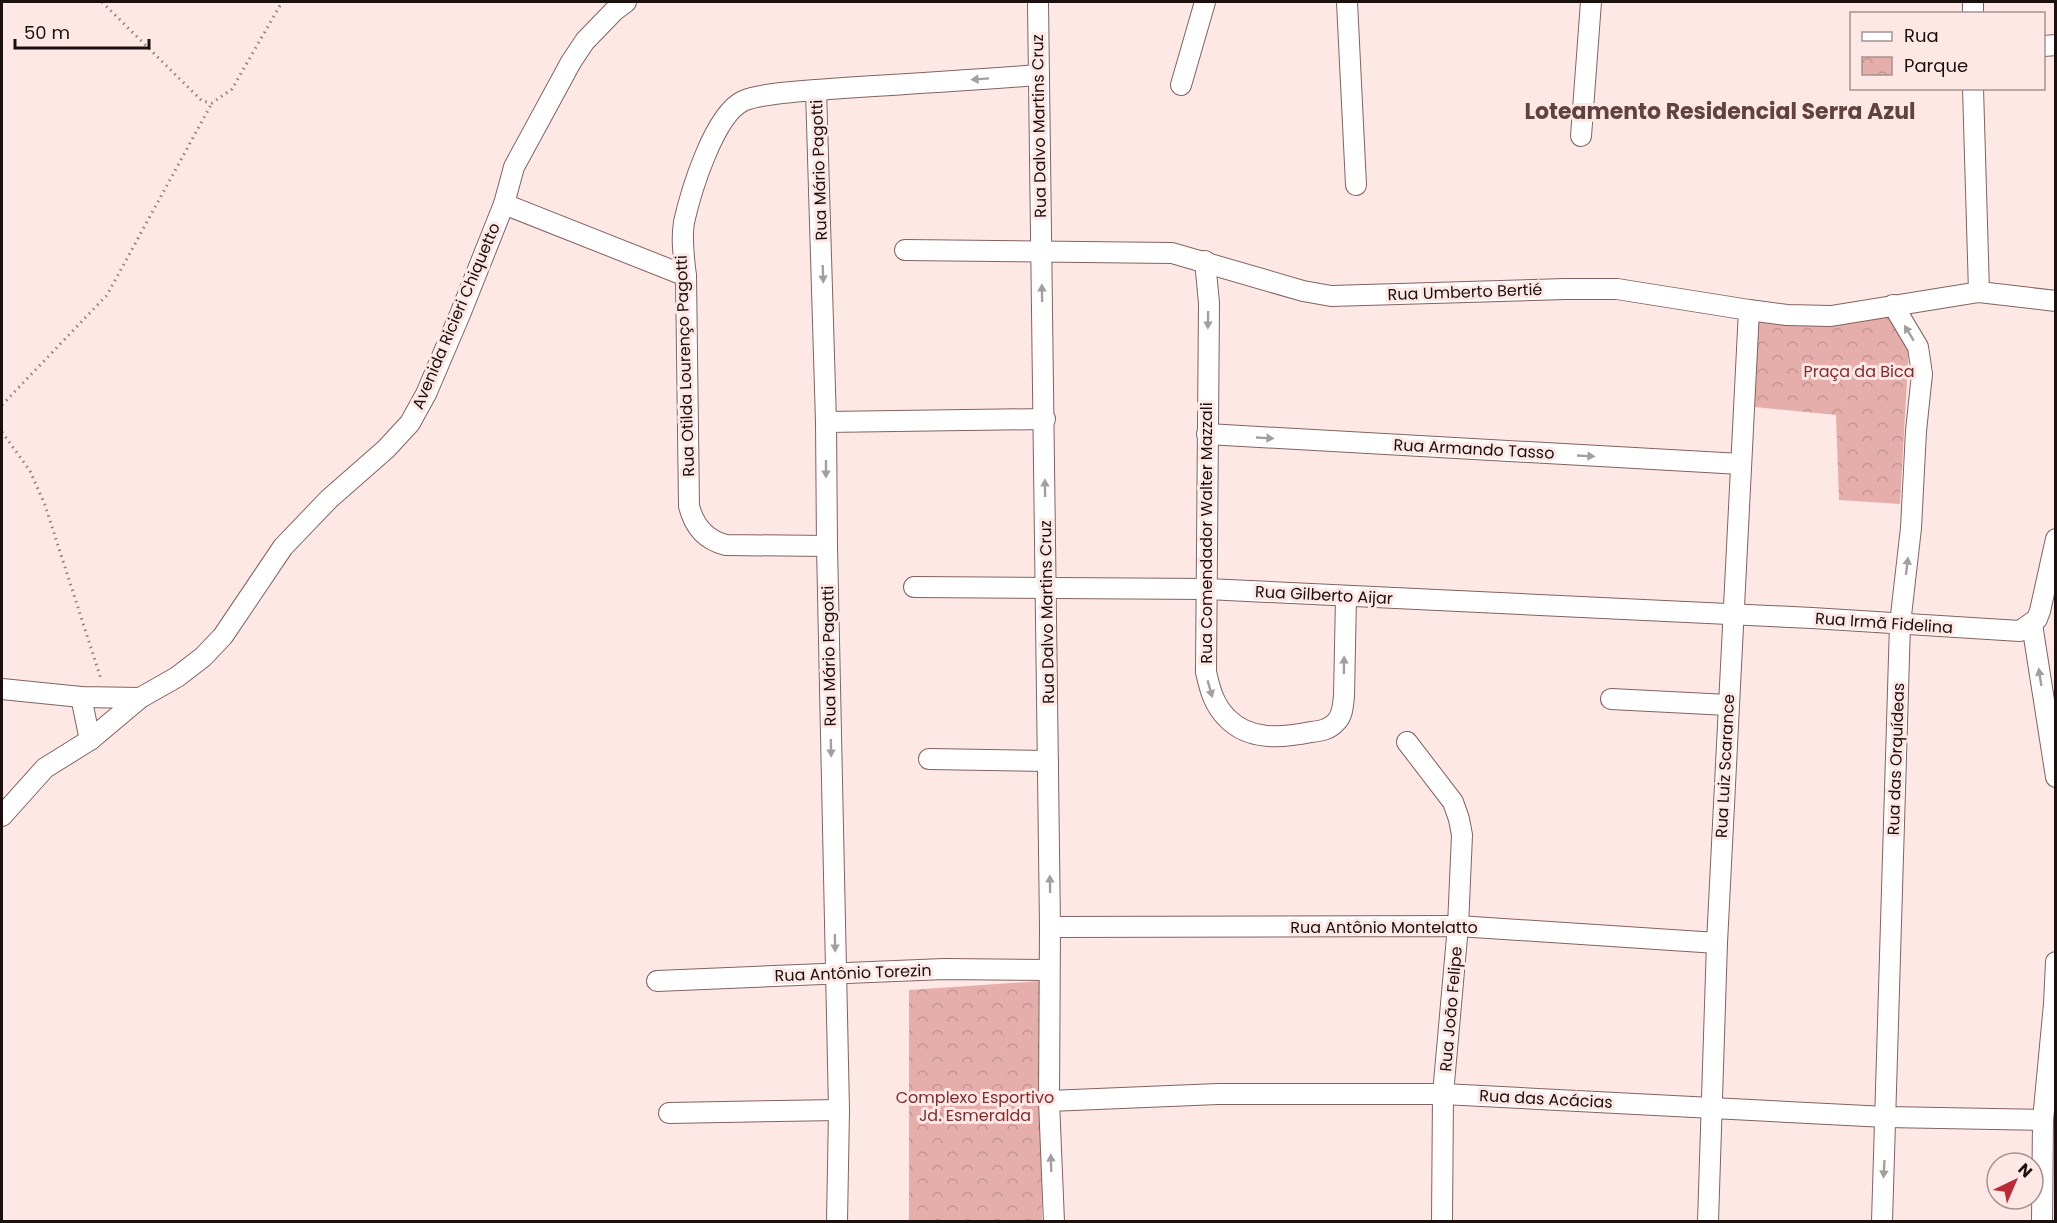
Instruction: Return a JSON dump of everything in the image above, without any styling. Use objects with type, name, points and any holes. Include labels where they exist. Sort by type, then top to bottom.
[{"type":"street","name":"Avenida Ricieri Chiquetto","points":[[2,816],[45,768],[90,740],[140,698],[177,677],[203,657],[230,626],[283,547],[329,499],[386,449],[410,423],[440,363],[504,204],[514,166],[571,62],[585,41],[626,2]]},
{"type":"street","name":"Rua Dalvo Martins Cruz","points":[[1038,2],[1047,588],[1049,1101],[1054,1221]]},
{"type":"street","points":[[1181,85],[1205,2]]},
{"type":"street","points":[[1347,2],[1356,185]]},
{"type":"street","points":[[1581,136],[1590,2]]},
{"type":"street","name":"Rua Otilda Lourenço Pagotti","points":[[826,546],[726,545],[716,542],[702,532],[691,516],[688,506],[686,276],[682,247],[684,222],[698,175],[715,132],[721,122],[742,101],[759,97],[816,90],[1039,75]]},
{"type":"street","name":"Rua Mário Pagotti","points":[[816,90],[826,422],[826,546],[839,1110],[837,1221]]},
{"type":"street","points":[[1973,90],[1979,292]]},
{"type":"street","points":[[504,204],[686,276]]},
{"type":"street","name":"Rua Umberto Bertié","points":[[905,250],[1172,253],[1303,291],[1331,296],[1565,289],[1617,290],[1786,315],[1831,316],[1979,292],[2055,301]]},
{"type":"street","name":"Rua Comendador Walter Mazzali","points":[[1205,261],[1209,303],[1206,672],[1214,700],[1227,719],[1244,731],[1265,736],[1291,736],[1327,729],[1336,722],[1342,710],[1344,696],[1346,597]]},
{"type":"street","name":"Rua das Orquídeas","points":[[1882,1221],[1900,624],[1911,528],[1916,431],[1922,374],[1918,347],[1893,305]]},
{"type":"street","name":"Rua Luiz Scarance","points":[[1708,1221],[1717,943],[1749,310]]},
{"type":"street","points":[[826,422],[1045,419]]},
{"type":"street","name":"Rua Armando Tasso","points":[[1207,434],[1741,464]]},
{"type":"street","points":[[2055,539],[2040,611],[2032,624],[2055,777]]},
{"type":"street","name":"Rua Gilberto Aijar","points":[[914,587],[1207,589],[1734,614]]},
{"type":"street","name":"Rua Irmã Fidelina","points":[[1734,614],[2020,631],[2032,624]]},
{"type":"street","points":[[2,689],[81,697],[140,698]]},
{"type":"street","points":[[81,697],[90,740]]},
{"type":"street","points":[[1611,699],[1728,705]]},
{"type":"street","name":"Rua João Felipe","points":[[1407,742],[1453,802],[1462,835],[1458,926],[1443,1094],[1442,1221]]},
{"type":"street","points":[[929,759],[1048,761]]},
{"type":"street","name":"Rua Antônio Montelatto","points":[[1050,927],[1458,926],[1717,943]]},
{"type":"street","points":[[2042,1221],[2043,1120],[2054,1004],[2055,962]]},
{"type":"street","name":"Rua Antônio Torezin","points":[[657,981],[944,969],[1049,970]]},
{"type":"street","name":"Rua das Acácias","points":[[1049,1101],[1218,1094],[1443,1094],[1886,1117],[2043,1120]]},
{"type":"street","points":[[669,1113],[839,1110]]},
{"type":"path","points":[[102,2],[202,101],[212,103]]},
{"type":"path","points":[[2,405],[107,295],[212,103],[232,89],[282,2]]},
{"type":"path","points":[[2,432],[30,471],[45,505],[107,698]]},
{"type":"green space","name":"Praça da Bica","points":[[1888,316],[1909,346],[1900,504],[1839,500],[1836,415],[1754,407],[1759,320],[1825,326]]},
{"type":"green space","name":"Complexo Esportivo Jd. Esmeralda","points":[[1041,981],[1042,1221],[909,1221],[909,990]]},
{"type":"district","name":"Loteamento Residencial Serra Azul","points":[[1720,111]]}]
